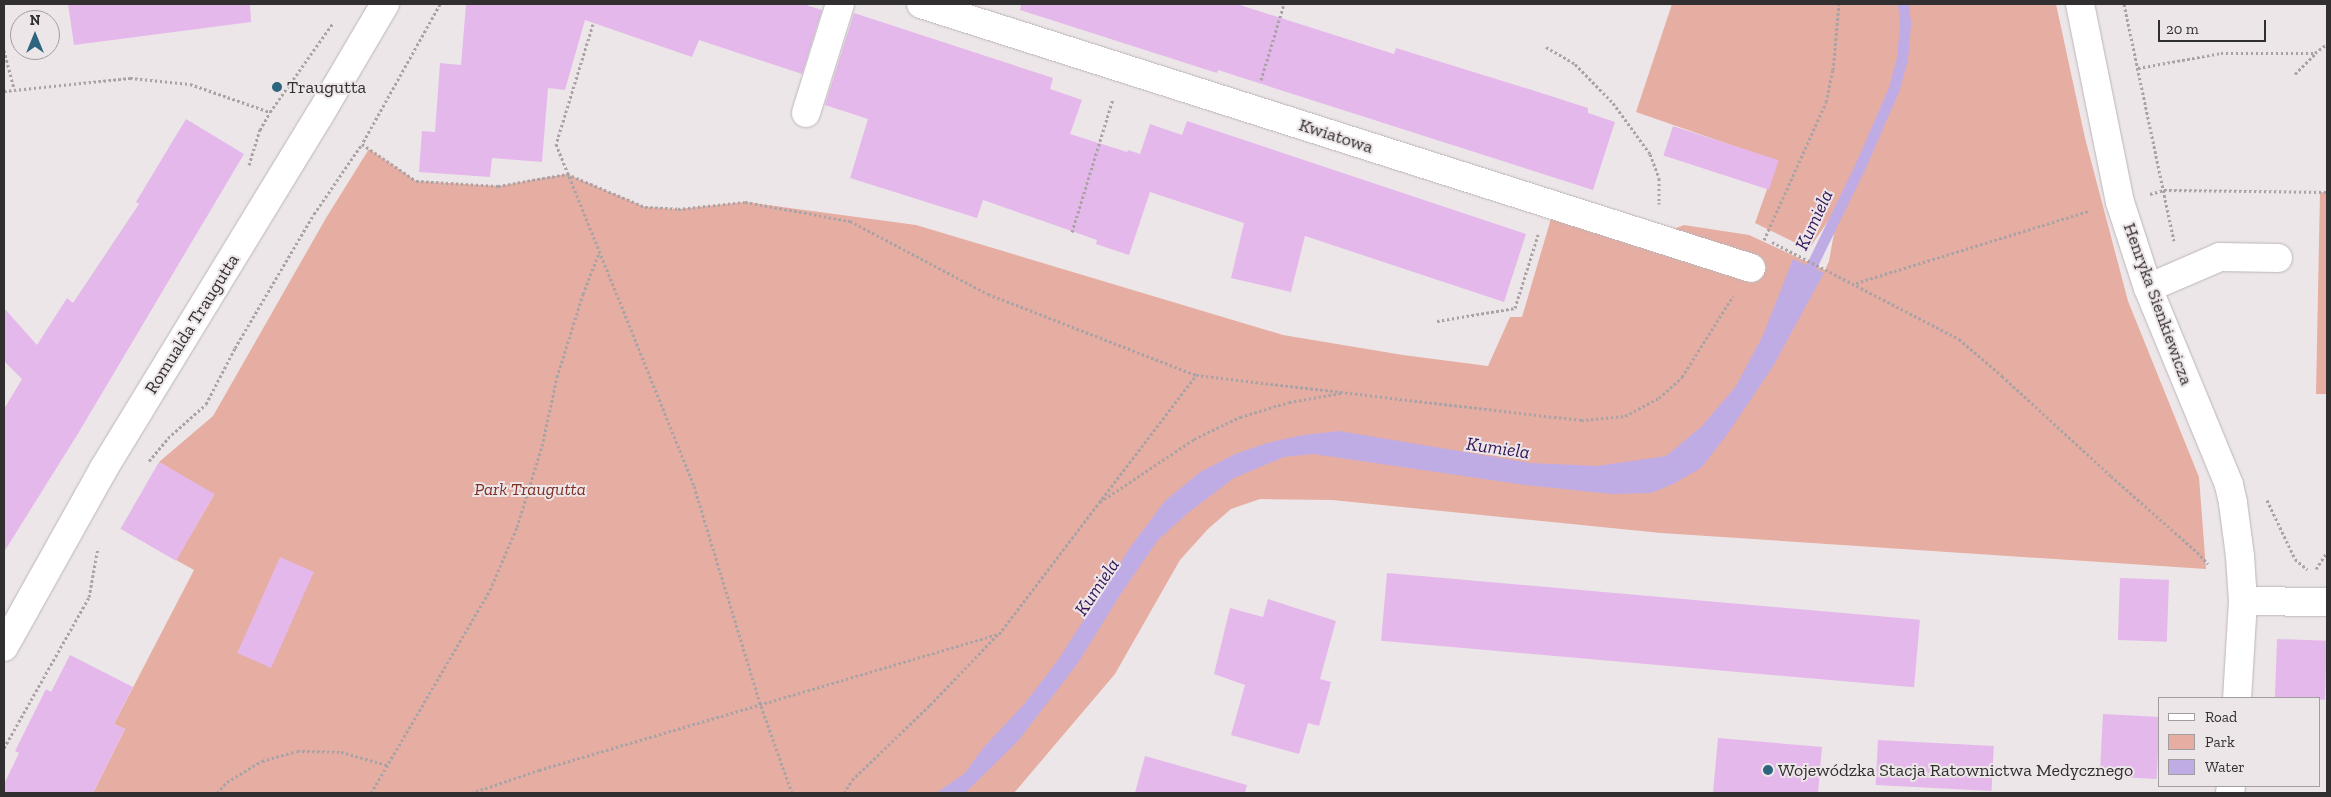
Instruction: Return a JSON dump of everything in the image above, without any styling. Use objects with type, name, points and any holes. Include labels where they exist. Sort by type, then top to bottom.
[{"type":"street","name":"Romualda Traugutta","points":[[4,647],[104,468],[289,167],[385,4]]},
{"type":"street","points":[[806,113],[840,4]]},
{"type":"street","name":"Kwiatowa","points":[[921,4],[1751,268]]},
{"type":"street","name":"Henryka Sienkiewicza","points":[[2080,4],[2120,202],[2148,288],[2229,485],[2237,520],[2243,601],[2237,697]]},
{"type":"street","points":[[2148,288],[2220,257],[2278,258]]},
{"type":"street","points":[[2243,601],[2327,602]]},
{"type":"path","points":[[143,468],[168,438],[206,404],[235,348],[314,214],[362,144],[440,4]]},
{"type":"path","points":[[1252,109],[1284,4]]},
{"type":"path","points":[[362,144],[416,181],[498,186],[567,174],[645,207],[678,209],[745,202],[850,221],[988,294],[1196,375],[1581,420],[1625,416],[1659,398],[1682,378],[1751,268],[1829,92],[1839,4]]},
{"type":"path","points":[[4,91],[138,79],[190,84],[270,112],[334,21]]},
{"type":"path","points":[[593,24],[556,144],[694,486],[761,706],[792,793]]},
{"type":"path","points":[[2295,74],[2315,53],[2327,44]]},
{"type":"path","points":[[1546,47],[1575,64],[1613,103],[1650,154],[1659,178],[1659,203],[1653,237]]},
{"type":"path","points":[[4,50],[14,89]]},
{"type":"path","points":[[2138,68],[2221,53],[2315,53]]},
{"type":"path","points":[[1072,232],[1122,68]]},
{"type":"path","points":[[2120,202],[2164,190],[2327,192]]},
{"type":"path","points":[[1437,322],[1514,308],[1548,203]]},
{"type":"path","points":[[1855,283],[2094,210]]},
{"type":"path","points":[[1765,238],[1827,268],[1958,339],[2002,376],[2197,552]]},
{"type":"path","points":[[371,793],[490,590],[517,527],[542,446],[557,378],[583,294],[599,253]]},
{"type":"path","points":[[844,793],[852,780],[930,705],[999,634],[1196,375]]},
{"type":"path","points":[[1097,503],[1194,440],[1240,417],[1288,402],[1345,392]]},
{"type":"path","points":[[4,748],[89,598],[99,543]]},
{"type":"path","points":[[2314,574],[2327,552]]},
{"type":"path","points":[[471,793],[539,770],[761,706],[999,634]]},
{"type":"path","points":[[217,793],[227,782],[262,761],[297,751],[341,752],[387,765]]},
{"type":"green space","name":"Park Traugutta","points":[[1672,4],[2056,4],[2085,138],[2128,301],[2199,477],[2206,569],[1661,533],[1332,500],[1260,499],[1231,509],[1208,529],[1180,560],[1115,674],[1014,793],[93,793],[125,729],[114,724],[194,570],[176,560],[214,495],[159,462],[213,416],[326,218],[369,149],[416,181],[498,186],[567,174],[645,207],[678,209],[745,202],[916,225],[1283,335],[1403,355],[1488,366],[1510,317],[1522,317],[1555,205],[1653,237],[1684,225],[1749,235],[1825,270],[1829,261],[1839,205],[1811,246],[1796,243],[1755,223],[1777,161],[1636,112]]},
{"type":"green space","points":[[2320,192],[2327,192],[2327,394],[2316,394]]},
{"type":"water","points":[[1793,259],[1824,273],[1772,368],[1726,436],[1701,468],[1673,484],[1651,493],[1612,494],[1525,485],[1313,454],[1284,457],[1234,478],[1189,512],[1158,540],[1120,595],[1078,663],[1018,741],[965,793],[936,793],[965,773],[983,748],[1025,703],[1058,660],[1131,546],[1165,501],[1200,472],[1235,454],[1267,443],[1303,435],[1339,431],[1530,463],[1597,466],[1666,456],[1702,426],[1736,386],[1763,335]]},
{"type":"building","points":[[68,4],[250,4],[251,22],[74,45]]},
{"type":"building","points":[[466,4],[803,4],[822,10],[802,74],[699,40],[692,57],[585,20],[565,90],[548,88],[542,162],[492,158],[490,177],[419,172],[422,131],[435,132],[440,63],[461,65]]},
{"type":"building","points":[[1021,4],[1237,4],[1394,54],[1396,48],[1532,90],[1588,108],[1588,113],[1615,122],[1593,190],[1218,70],[1217,73],[1020,10]]},
{"type":"building","points":[[854,13],[1053,78],[1050,89],[1082,100],[1070,134],[1127,152],[1128,150],[1140,154],[1150,124],[1182,135],[1187,121],[1526,234],[1504,302],[1305,236],[1291,292],[1231,278],[1244,223],[1150,192],[1129,255],[1096,244],[1097,240],[983,200],[977,218],[850,178],[868,119],[825,105]]},
{"type":"building","points":[[186,119],[244,154],[79,432],[4,552],[4,409],[22,379],[4,361],[4,308],[37,345],[67,298],[73,303],[139,204],[136,202]]},
{"type":"building","points":[[1673,126],[1779,160],[1769,190],[1663,155]]},
{"type":"building","points":[[159,462],[214,494],[176,561],[121,529]]},
{"type":"building","points":[[280,557],[314,572],[271,668],[237,653]]},
{"type":"building","points":[[1387,573],[1920,620],[1914,687],[1381,641]]},
{"type":"building","points":[[2120,578],[2169,580],[2167,642],[2118,640]]},
{"type":"building","points":[[1268,599],[1336,621],[1320,679],[1331,682],[1319,726],[1308,723],[1299,754],[1231,735],[1245,685],[1214,674],[1230,608],[1263,617]]},
{"type":"building","points":[[2277,639],[2327,641],[2325,700],[2321,700],[2321,697],[2275,697]]},
{"type":"building","points":[[70,655],[133,687],[114,724],[125,729],[93,793],[4,793],[4,784],[19,753],[15,751],[46,689],[51,692]]},
{"type":"building","points":[[2103,714],[2158,717],[2157,779],[2100,776]]},
{"type":"building","name":"Wojewódzka Stacja Ratownictwa Medycznego","points":[[1718,738],[1822,747],[1818,793],[1713,793]]},
{"type":"building","points":[[1878,740],[1994,746],[1991,791],[1876,785]]},
{"type":"building","points":[[1145,756],[1247,785],[1245,793],[1135,793]]},
{"type":"waterway","name":"Kumiela","points":[[1804,281],[1861,164],[1894,88],[1902,59],[1905,23],[1903,4]]},
{"type":"place","name":"Traugutta","points":[[277,87]]},
{"type":"place","name":"Wojewódzka Stacja Ratownictwa Medycznego","points":[[1768,770]]}]
